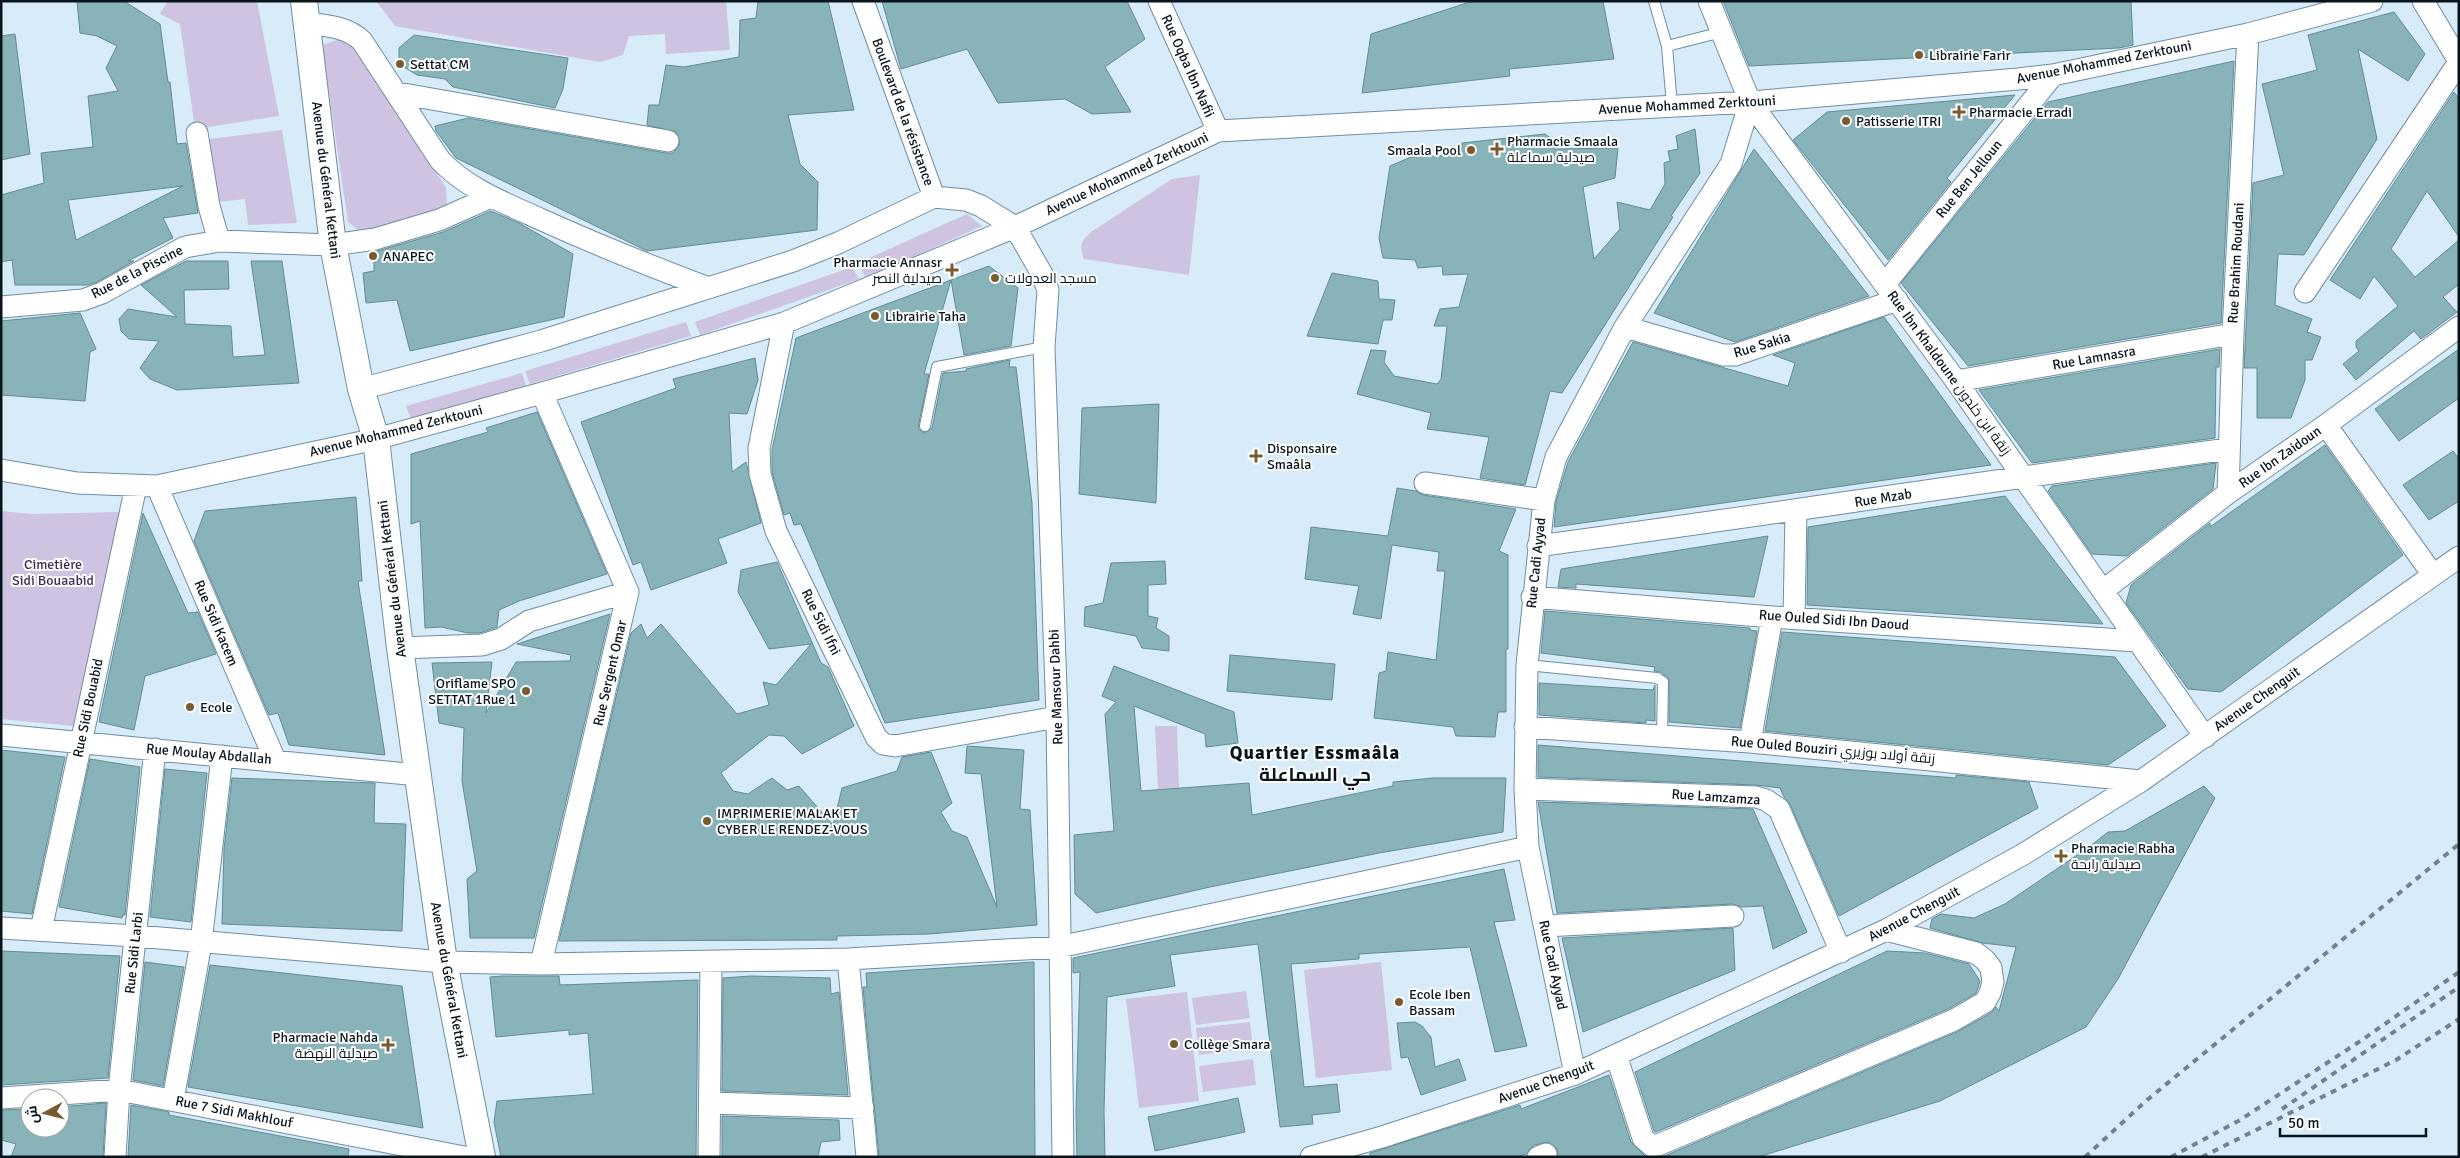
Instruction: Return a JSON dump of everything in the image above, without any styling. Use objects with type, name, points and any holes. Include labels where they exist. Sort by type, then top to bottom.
[{"type":"street","name":"Boulevard de la résistance","points":[[863,1],[934,197],[966,200],[1015,227]]},
{"type":"street","name":"Rue Oqba Ibn Nafii","points":[[1159,1],[1218,131]]},
{"type":"street","name":"Rue Ibn Khaldoune زنقة ابن خلدون","points":[[1709,1],[1750,102],[1956,381],[2205,737]]},
{"type":"street","name":"Avenue Mohammed Zerktouni","points":[[1,470],[77,483],[157,486],[376,439],[542,393],[784,323],[1015,227],[1218,131],[1750,102],[2053,75],[2248,34],[2372,1]]},
{"type":"street","points":[[2305,292],[2459,61],[2422,1]]},
{"type":"street","points":[[305,12],[352,32],[362,40],[440,160],[452,172],[491,197],[611,252],[706,287]]},
{"type":"street","name":"Avenue du Général Kettani","points":[[305,12],[333,246],[361,389],[376,439],[400,648],[444,962],[482,1157]]},
{"type":"street","name":"Rue Brahim Roudani","points":[[2228,493],[2233,334],[2248,34]]},
{"type":"street","name":"Rue Ben Jelloun","points":[[1891,292],[2053,75]]},
{"type":"street","points":[[398,93],[668,141]]},
{"type":"street","name":"Rue Cadi Ayyad","points":[[1576,1074],[1528,847],[1525,789],[1527,665],[1532,597],[1544,500],[1556,457],[1625,327],[1731,164],[1750,102]]},
{"type":"street","points":[[197,133],[209,206],[219,241]]},
{"type":"street","name":"Rue de la Piscine","points":[[1,307],[83,300],[102,293],[185,247],[219,241],[333,246],[375,239],[440,220],[491,197]]},
{"type":"street","points":[[361,389],[541,341],[706,287],[793,261],[838,243],[934,197]]},
{"type":"street","name":"Rue Mansour Dahbi","points":[[1015,227],[1042,274],[1048,290],[1044,347],[1057,716],[1063,1157]]},
{"type":"street","name":"Rue Sakia","points":[[1625,327],[1722,355],[1735,355],[1891,292]]},
{"type":"street","name":"Rue Sidi Ifni","points":[[784,323],[759,448],[760,474],[776,531],[876,736],[883,744],[896,746],[1057,716]]},
{"type":"street","name":"Rue Ibn Zaidoun","points":[[2104,590],[2228,493],[2326,425],[2459,326]]},
{"type":"street","name":"Rue Lamnasra","points":[[1956,381],[2233,334]]},
{"type":"street","points":[[400,648],[482,645],[501,639],[529,621],[628,592],[542,393]]},
{"type":"street","points":[[2326,425],[2433,575]]},
{"type":"street","name":"Rue Mzab","points":[[1538,546],[1796,511],[2023,476],[2229,449]]},
{"type":"street","points":[[1425,483],[1544,500]]},
{"type":"street","name":"Rue Sidi Bouabid","points":[[42,930],[80,742],[136,486]]},
{"type":"street","name":"Rue Sidi Kacem","points":[[157,486],[275,760]]},
{"type":"street","points":[[1794,618],[1796,511]]},
{"type":"street","name":"Avenue Chenguit","points":[[1312,1157],[1382,1137],[1576,1074],[1886,930],[2031,850],[2141,781],[2459,557]]},
{"type":"street","name":"Rue Sergent Omar","points":[[541,964],[628,592]]},
{"type":"street","name":"Rue Ouled Sidi Ibn Daoud","points":[[1532,597],[1772,617],[2137,641]]},
{"type":"street","points":[[1750,742],[1772,617]]},
{"type":"street","name":"Rue Ouled Bouziri زنقة أولاد بوزيري","points":[[1525,727],[1750,742],[2141,781]]},
{"type":"street","name":"Rue Moulay Abdallah","points":[[1,734],[418,775]]},
{"type":"street","name":"Rue Sidi Larbi","points":[[115,1157],[119,1090],[155,749]]},
{"type":"street","points":[[173,1100],[201,942],[222,756]]},
{"type":"street","name":"Rue Lamzamza","points":[[1525,789],[1756,797],[1766,800],[1779,809],[1841,952]]},
{"type":"street","points":[[1,928],[136,936],[444,962],[541,964],[848,959],[1059,947],[1528,847]]},
{"type":"street","points":[[1545,926],[1733,916]]},
{"type":"street","points":[[1616,1055],[1643,1138],[1652,1146],[1954,1020],[1984,1002],[1990,993],[1992,982],[1991,968],[1976,953],[1886,930]]},
{"type":"street","points":[[848,959],[864,1108],[867,1157]]},
{"type":"street","points":[[709,1157],[711,962]]},
{"type":"street","name":"Rue 7 Sidi Makhlouf","points":[[1,1098],[119,1090],[464,1157]]},
{"type":"street","points":[[710,1103],[864,1108]]},
{"type":"lane","points":[[1654,1],[1666,46],[1672,106]]},
{"type":"lane","points":[[1666,46],[1722,32]]},
{"type":"lane","points":[[926,426],[937,367],[1044,347]]},
{"type":"lane","points":[[1527,665],[1657,678],[1663,682],[1662,737]]},
{"type":"green space","points":[[168,1],[257,1],[279,116],[195,129],[180,24],[160,14]]},
{"type":"green space","points":[[376,1],[726,1],[730,50],[666,54],[665,34],[629,36],[623,55],[600,62],[395,26]]},
{"type":"green space","points":[[352,35],[446,188],[447,204],[445,209],[365,235],[348,222],[322,45]]},
{"type":"green space","points":[[282,130],[297,223],[248,225],[245,199],[209,203],[202,140]]},
{"type":"green space","points":[[1200,175],[1189,275],[1084,259],[1082,244],[1091,232],[1172,179]]},
{"type":"green space","points":[[967,214],[982,226],[866,278],[858,263]]},
{"type":"green space","points":[[852,267],[859,279],[700,335],[695,322]]},
{"type":"green space","points":[[686,322],[691,336],[530,384],[525,371]]},
{"type":"green space","points":[[522,373],[526,386],[411,419],[406,406]]},
{"type":"green space","name":"Cimetière Sidi Bouaabid","points":[[1,511],[31,514],[120,512],[73,726],[1,719]]},
{"type":"green space","points":[[1155,726],[1177,726],[1179,788],[1158,789]]},
{"type":"green space","points":[[1381,962],[1392,1070],[1316,1078],[1304,970]]},
{"type":"green space","points":[[1246,991],[1250,1018],[1196,1025],[1192,998]]},
{"type":"green space","points":[[1187,992],[1199,1101],[1139,1108],[1126,999]]},
{"type":"green space","points":[[1250,1022],[1253,1048],[1199,1055],[1196,1028]]},
{"type":"green space","points":[[1253,1059],[1256,1085],[1203,1092],[1199,1066]]},
{"type":"building","points":[[77,1],[124,1],[160,24],[168,82],[170,82],[177,144],[186,143],[198,213],[163,218],[173,238],[128,261],[134,261],[97,282],[88,285],[15,285],[12,260],[1,262],[1,195],[44,183],[41,153],[93,147],[88,96],[118,91],[106,68],[117,46],[97,36],[80,33]],"holes":[[[183,186],[76,240],[68,200]]]},
{"type":"building","points":[[758,1],[828,1],[854,110],[788,115],[800,164],[818,182],[817,230],[647,251],[456,158],[436,131],[435,126],[468,118],[673,153],[680,144],[676,132],[647,125],[649,105],[659,105],[666,65],[684,67],[739,57],[740,20],[756,18]]},
{"type":"building","points":[[882,1],[1127,1],[1145,39],[1105,67],[1131,112],[1092,114],[1065,99],[998,103],[967,49],[901,69]]},
{"type":"building","points":[[1473,1],[1603,1],[1614,59],[1509,69],[1510,76],[1362,93],[1371,34]]},
{"type":"building","points":[[1723,1],[2131,1],[2133,45],[2119,48],[1749,66]]},
{"type":"building","points":[[2394,12],[2425,54],[2408,81],[2358,49],[2377,139],[2304,255],[2278,254],[2275,305],[2312,319],[2307,332],[2321,337],[2312,360],[2305,360],[2305,380],[2291,418],[2257,418],[2257,368],[2244,368],[2253,183],[2284,175],[2262,84],[2317,70],[2308,35]]},
{"type":"building","points":[[15,34],[30,154],[1,160],[1,36]]},
{"type":"building","points":[[414,35],[568,58],[563,89],[555,108],[453,87],[445,79],[417,75],[399,64],[399,48]]},
{"type":"building","points":[[2234,61],[2221,323],[1968,366],[1901,283],[2048,102]]},
{"type":"building","points":[[2454,92],[2459,99],[2459,237],[2427,191],[2391,249],[2415,277],[2459,240],[2459,284],[2443,297],[2457,312],[2421,339],[2414,331],[2356,380],[2343,364],[2359,351],[2356,347],[2356,341],[2398,306],[2374,276],[2360,299],[2330,280]]},
{"type":"building","points":[[2015,95],[1947,178],[1951,182],[1888,260],[1793,140],[1827,112]]},
{"type":"building","points":[[1695,129],[1700,173],[1671,216],[1673,217],[1562,393],[1550,391],[1525,485],[1480,478],[1489,437],[1427,429],[1431,413],[1357,394],[1371,350],[1386,351],[1384,362],[1394,376],[1437,384],[1441,379],[1447,326],[1434,326],[1440,309],[1459,307],[1468,274],[1443,275],[1442,266],[1418,268],[1415,260],[1383,258],[1379,238],[1390,166],[1411,157],[1461,155],[1462,143],[1545,134],[1552,139],[1553,149],[1618,148],[1615,178],[1583,187],[1594,259],[1620,229],[1617,202],[1650,210],[1665,184],[1664,163],[1670,161],[1668,151],[1678,149],[1676,136]]},
{"type":"building","points":[[1754,149],[1869,296],[1735,342],[1654,313]]},
{"type":"building","points":[[491,211],[519,223],[573,254],[564,317],[410,351],[397,300],[366,303],[363,273],[374,271],[374,252],[443,232]]},
{"type":"building","points":[[186,261],[228,261],[229,289],[184,290],[185,324],[231,326],[233,357],[265,355],[251,261],[282,261],[299,383],[177,390],[150,379],[140,368],[159,341],[129,339],[121,331],[119,319],[128,309],[177,317],[141,285]]},
{"type":"building","points":[[989,266],[1018,288],[1011,346],[964,355],[951,280]]},
{"type":"building","points":[[1332,273],[1378,281],[1379,299],[1395,300],[1392,320],[1383,320],[1378,344],[1307,336]]},
{"type":"building","points":[[951,280],[924,374],[929,374],[918,428],[924,433],[932,428],[943,373],[966,371],[966,369],[1010,360],[1009,367],[1016,367],[1032,503],[1039,700],[885,723],[801,524],[794,525],[790,513],[784,515],[772,472],[772,450],[796,338]]},
{"type":"building","points":[[80,313],[96,349],[90,352],[85,401],[1,395],[1,321]]},
{"type":"building","points":[[1884,317],[1991,465],[1554,527],[1556,502],[1568,462],[1633,342],[1788,386],[1795,363],[1773,355]]},
{"type":"building","points":[[2220,349],[2219,367],[2216,367],[2215,438],[2032,463],[1979,390]]},
{"type":"building","points":[[2459,349],[2459,398],[2399,441],[2375,409]]},
{"type":"building","points":[[755,358],[758,380],[747,414],[729,413],[732,472],[746,462],[761,523],[718,539],[727,563],[651,590],[641,562],[633,565],[581,422],[676,388],[673,379]]},
{"type":"building","points":[[1159,404],[1156,503],[1079,494],[1082,408]]},
{"type":"building","points":[[537,412],[607,574],[519,601],[499,610],[497,627],[480,633],[468,633],[441,627],[425,628],[420,521],[411,524],[411,454],[488,432],[486,428]]},
{"type":"building","points":[[2325,445],[2403,555],[2221,692],[2188,689],[2126,603],[2131,585],[2210,523],[2210,527]]},
{"type":"building","points":[[2453,451],[2459,459],[2459,501],[2429,520],[2403,485]]},
{"type":"building","points":[[2216,463],[2213,489],[2127,556],[2092,554],[2048,491],[2052,486]]},
{"type":"building","points":[[1397,488],[1416,491],[1423,495],[1516,509],[1499,551],[1508,555],[1508,649],[1506,649],[1506,712],[1498,712],[1495,737],[1456,736],[1453,727],[1374,718],[1379,673],[1386,671],[1388,652],[1436,660],[1445,571],[1437,571],[1439,552],[1392,545],[1381,619],[1353,614],[1359,586],[1305,579],[1311,527],[1388,536]]},
{"type":"building","points":[[2005,496],[2103,624],[1807,605],[1808,527]]},
{"type":"building","points":[[356,497],[362,581],[358,581],[385,755],[289,745],[278,713],[269,715],[194,541],[205,511]]},
{"type":"building","points":[[143,513],[188,613],[198,612],[216,654],[145,676],[134,730],[99,722]]},
{"type":"building","points":[[1768,536],[1754,597],[1576,584],[1576,588],[1558,587],[1561,569]]},
{"type":"building","points":[[1165,561],[1166,584],[1148,585],[1148,616],[1158,618],[1156,628],[1169,636],[1169,651],[1142,648],[1136,636],[1084,626],[1085,607],[1103,603],[1111,563]]},
{"type":"building","points":[[777,562],[821,663],[828,667],[854,726],[802,754],[784,736],[769,735],[721,773],[733,791],[748,794],[772,778],[787,790],[799,786],[833,825],[842,788],[897,771],[902,757],[931,752],[952,803],[941,812],[952,831],[967,837],[997,907],[981,774],[965,773],[967,746],[1024,750],[1020,809],[1030,810],[1037,925],[929,934],[837,936],[837,940],[559,941],[631,633],[641,624],[647,638],[661,624],[737,714],[769,705],[763,682],[776,685],[811,644],[769,649],[738,592],[741,570]]},
{"type":"building","points":[[1545,611],[1750,628],[1750,630],[1757,631],[1740,728],[1669,722],[1669,679],[1661,672],[1654,671],[1655,667],[1541,653]]},
{"type":"building","points":[[610,614],[534,938],[470,938],[467,879],[477,871],[462,781],[464,728],[439,723],[432,663],[492,662],[486,713],[516,662],[570,661],[571,655],[517,644]]},
{"type":"building","points":[[1782,632],[2115,657],[2166,726],[2108,765],[1765,731]]},
{"type":"building","points":[[1230,655],[1335,664],[1332,700],[1227,691]]},
{"type":"building","points":[[1114,666],[1234,712],[1238,743],[1206,747],[1205,734],[1134,706],[1141,791],[1249,783],[1252,815],[1393,786],[1393,782],[1433,778],[1506,778],[1503,832],[1379,853],[1210,887],[1096,913],[1075,894],[1074,835],[1114,831],[1105,714],[1116,702],[1102,696]]},
{"type":"building","points":[[1539,683],[1653,690],[1655,685],[1655,721],[1646,720],[1646,723],[1539,715]]},
{"type":"building","points":[[1538,745],[2029,782],[2038,808],[1839,916],[1790,804],[1780,788],[1756,785],[1538,777]]},
{"type":"building","points":[[1,750],[65,757],[32,914],[1,911]]},
{"type":"building","points":[[90,759],[140,767],[125,915],[122,918],[59,907]]},
{"type":"building","points":[[165,769],[207,773],[191,922],[150,917]]},
{"type":"building","points":[[232,778],[375,783],[374,823],[406,824],[402,931],[222,924],[224,849]]},
{"type":"building","points":[[2204,786],[2215,798],[2118,979],[2086,1027],[1940,1101],[1758,1157],[1662,1157],[1959,1031],[1991,1013],[1996,1007],[1999,1011],[2016,947],[1983,943],[1930,928],[1932,919],[1941,914],[1974,918],[2005,904],[2108,832],[2125,831]]},
{"type":"building","points":[[1538,802],[1753,809],[1807,932],[1773,949],[1763,906],[1742,907],[1732,904],[1557,913]]},
{"type":"building","points":[[1504,869],[1515,920],[1494,922],[1527,1046],[1495,1052],[1470,947],[1359,954],[1359,959],[1291,964],[1304,1087],[1337,1084],[1340,1112],[1312,1115],[1313,1124],[1280,1127],[1258,944],[1170,955],[1175,986],[1107,997],[1104,1111],[1105,1157],[1077,1157],[1076,1112],[1080,972],[1073,973],[1073,958]]},
{"type":"building","points":[[1733,928],[1735,970],[1583,1032],[1562,938]]},
{"type":"building","points":[[1,951],[120,956],[108,1078],[1,1085]]},
{"type":"building","points":[[1887,951],[1925,953],[1969,964],[1980,981],[1976,993],[1948,1009],[1656,1132],[1654,1131],[1635,1072]]},
{"type":"building","points":[[145,962],[184,967],[163,1086],[133,1080]]},
{"type":"building","points":[[1034,962],[1035,1157],[879,1157],[863,987],[867,987],[866,973]]},
{"type":"building","points":[[210,965],[402,986],[423,1128],[188,1087]]},
{"type":"building","points":[[559,976],[560,985],[698,980],[696,1157],[501,1157],[494,1122],[497,1101],[593,1094],[588,1033],[569,1035],[569,1030],[496,1037],[490,977]]},
{"type":"building","points":[[750,976],[830,978],[831,994],[839,992],[848,1095],[722,1091],[723,978]]},
{"type":"building","points":[[1415,1022],[1422,1026],[1431,1037],[1435,1067],[1459,1059],[1466,1080],[1421,1095],[1408,1057],[1401,1058],[1397,1023]]},
{"type":"building","points":[[1609,1075],[1631,1142],[1646,1157],[1558,1157],[1557,1149],[1548,1142],[1534,1145],[1526,1154],[1516,1157],[1370,1157],[1370,1153],[1520,1105],[1521,1109]]},
{"type":"building","points":[[1238,1098],[1245,1132],[1155,1151],[1148,1117]]},
{"type":"building","points":[[106,1103],[103,1157],[11,1157],[16,1144],[1,1140],[1,1110],[20,1109],[20,1138],[70,1138],[70,1106]]},
{"type":"building","points":[[131,1105],[169,1112],[169,1115],[349,1149],[348,1157],[128,1157]]},
{"type":"building","points":[[722,1116],[839,1120],[840,1140],[821,1142],[818,1157],[722,1157]]},
{"type":"railway","points":[[2085,1157],[2147,1100],[2459,844]]},
{"type":"railway","points":[[2171,1157],[2240,1120],[2362,1040],[2459,972]]},
{"type":"railway","points":[[2282,1109],[2459,987]]},
{"type":"railway","points":[[2202,1157],[2396,1060],[2459,1019]]},
{"type":"place","name":"Librairie Farir","points":[[1919,55]]},
{"type":"place","name":"Settat CM","points":[[400,64]]},
{"type":"place","name":"Pharmacie Erradi","points":[[1959,112]]},
{"type":"place","name":"Patisserie ITRI","points":[[1846,121]]},
{"type":"place","name":"Pharmacie Smaala صيدلية سماعلة","points":[[1497,149]]},
{"type":"place","name":"Smaala Pool","points":[[1471,150]]},
{"type":"place","name":"ANAPEC","points":[[373,256]]},
{"type":"place","name":"Pharmacie Annasr صيدلية النصر","points":[[952,270]]},
{"type":"place","name":"مسجد العدولات","points":[[995,278]]},
{"type":"place","name":"Librairie Taha","points":[[875,316]]},
{"type":"place","name":"Disponsaire Smaâla","points":[[1256,456]]},
{"type":"place","name":"Oriflame SPO SETTAT 1Rue 1","points":[[526,691]]},
{"type":"place","name":"Ecole","points":[[190,707]]},
{"type":"place","name":"IMPRIMERIE MALAK ET CYBER LE RENDEZ-VOUS","points":[[707,821]]},
{"type":"place","name":"Pharmacie Rabha صيدلية رابحة","points":[[2061,856]]},
{"type":"place","name":"Ecole Iben Bassam","points":[[1399,1002]]},
{"type":"place","name":"Collège Smara","points":[[1174,1044]]},
{"type":"place","name":"Pharmacie Nahda صيدلية النهضة","points":[[388,1045]]},
{"type":"district","name":"Quartier Essmaâla حي السماعلة","points":[[1315,764]]}]
